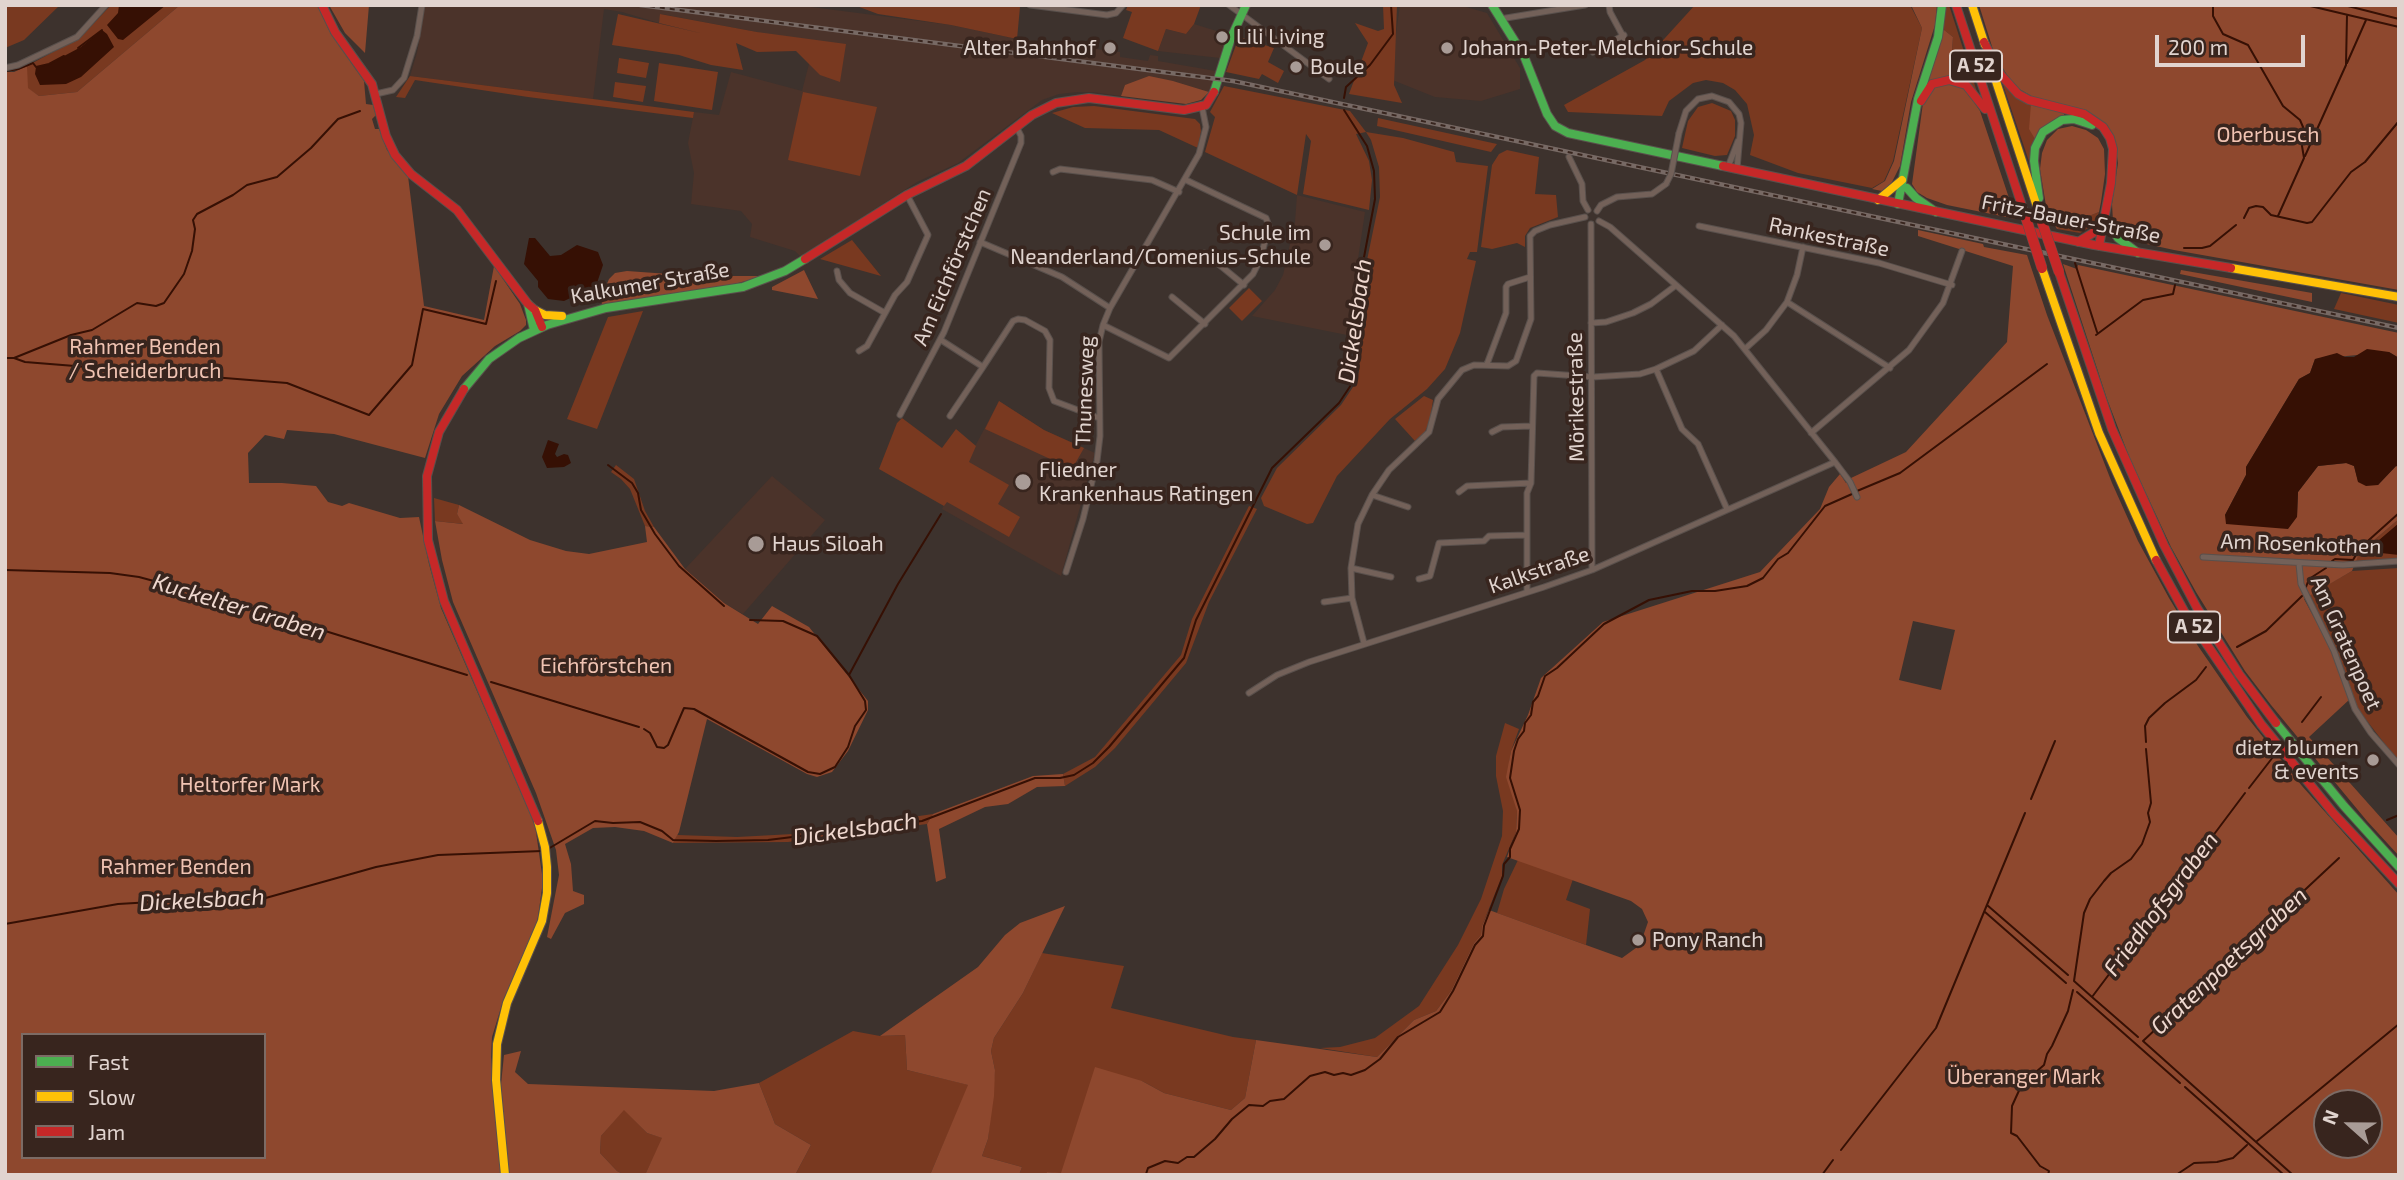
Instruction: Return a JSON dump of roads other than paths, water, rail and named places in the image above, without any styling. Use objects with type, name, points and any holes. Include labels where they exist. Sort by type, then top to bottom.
[{"type":"main road","points":[[322,5],[343,43],[365,71],[376,94],[386,136],[395,155],[411,174],[457,211],[531,307],[538,328]]},
{"type":"main road","name":"Fritz-Bauer-Straße","points":[[1492,5],[1524,56],[1547,114],[1561,131],[2078,242],[2399,297]]},
{"type":"main road","points":[[1901,204],[1916,111],[1922,83],[1938,37],[1942,5]]},
{"type":"main road","name":"A 52","points":[[1956,5],[2082,385],[2118,478],[2149,546],[2185,611],[2261,724],[2334,814],[2399,884]]},
{"type":"main road","name":"A 52","points":[[1972,5],[2112,429],[2164,545],[2197,608],[2239,674],[2280,729],[2399,867]]},
{"type":"main road","points":[[1205,105],[1216,90],[1231,38],[1244,9]]},
{"type":"main road","points":[[1984,42],[2001,75],[2018,94],[2029,100],[2084,114],[2103,127],[2113,149],[2113,162],[2102,246]]},
{"type":"main road","points":[[1916,111],[1932,84],[1957,81],[1966,85],[1980,101],[1996,126]]},
{"type":"main road","name":"Kalkumer Straße","points":[[505,1175],[496,1051],[504,1013],[536,939],[544,911],[547,883],[545,850],[530,799],[444,601],[434,569],[426,513],[427,476],[447,415],[489,359],[538,328],[572,316],[651,300],[743,287],[785,271],[908,195],[966,166],[1045,107],[1077,98],[1184,110],[1205,105]]},
{"type":"main road","points":[[2042,222],[2034,161],[2035,148],[2043,132],[2062,120],[2074,119],[2092,124],[2105,140],[2113,162]]},
{"type":"main road","points":[[1878,200],[1905,179]]},
{"type":"main road","points":[[1905,179],[1916,198],[1937,212]]},
{"type":"main road","points":[[2078,242],[2093,233],[2105,218]]},
{"type":"main road","points":[[2105,218],[2115,235],[2138,253]]},
{"type":"main road","points":[[531,307],[545,315],[572,316]]},
{"type":"street","points":[[5,68],[18,65],[77,37],[106,5]]},
{"type":"street","points":[[376,94],[393,90],[404,78],[417,36],[422,5]]},
{"type":"street","points":[[1030,5],[1107,15],[1116,13],[1123,5]]},
{"type":"street","points":[[1229,5],[1244,9],[1329,79]]},
{"type":"street","points":[[1500,19],[1585,5]]},
{"type":"street","points":[[1609,5],[1610,12],[1631,51]]},
{"type":"street","points":[[1593,52],[1624,35]]},
{"type":"street","points":[[1733,168],[1741,123],[1735,108],[1722,98],[1712,96],[1698,99],[1682,120],[1671,174],[1665,184],[1652,194],[1616,197],[1601,205],[1597,211],[1599,221],[1611,228],[1745,349],[1835,462],[1857,497]]},
{"type":"street","name":"Thunesweg","points":[[1066,572],[1083,519],[1097,461],[1100,436],[1099,342],[1103,326],[1110,308],[1199,154],[1205,135],[1205,105]]},
{"type":"street","name":"Am Eichförstchen","points":[[900,415],[940,340],[1021,144],[1017,128]]},
{"type":"street","points":[[1569,157],[1582,184],[1583,201],[1588,210]]},
{"type":"street","points":[[1053,172],[1060,169],[1152,180],[1179,192]]},
{"type":"street","points":[[1103,326],[1169,358],[1254,274],[1260,260],[1268,221],[1263,216],[1186,180]]},
{"type":"street","points":[[859,351],[867,346],[895,295],[907,282],[928,235],[908,195]]},
{"type":"street","points":[[1588,210],[1597,211]]},
{"type":"street","points":[[1585,217],[1588,210]]},
{"type":"street","points":[[1585,217],[1591,224],[1599,221]]},
{"type":"street","points":[[1364,643],[1352,598],[1351,568],[1358,524],[1371,495],[1389,470],[1429,432],[1438,399],[1462,370],[1474,365],[1508,366],[1516,361],[1531,319],[1529,240],[1532,233],[1562,221],[1585,217]]},
{"type":"street","name":"Mörikestraße","points":[[1591,224],[1592,570]]},
{"type":"street","name":"Rankestraße","points":[[1699,226],[1879,263],[1952,285]]},
{"type":"street","points":[[981,242],[1062,276],[1110,308]]},
{"type":"street","points":[[1745,349],[1766,330],[1787,302],[1803,247]]},
{"type":"street","points":[[1811,433],[1890,368],[1926,330],[1952,285],[1962,251]]},
{"type":"street","points":[[1205,253],[1244,285]]},
{"type":"street","points":[[837,271],[839,279],[850,293],[885,313]]},
{"type":"street","points":[[1487,364],[1506,313],[1506,288],[1530,277]]},
{"type":"street","points":[[1591,323],[1606,322],[1633,313],[1651,304],[1675,286]]},
{"type":"street","points":[[1172,297],[1205,324]]},
{"type":"street","points":[[1787,302],[1890,368]]},
{"type":"street","points":[[950,416],[1013,321],[1018,319],[1045,331],[1050,340],[1049,388],[1054,401],[1099,418]]},
{"type":"street","points":[[1527,592],[1527,493],[1531,483],[1534,376],[1537,373],[1624,376],[1656,369],[1694,351],[1722,326]]},
{"type":"street","points":[[940,340],[983,367]]},
{"type":"street","points":[[1656,369],[1682,429],[1698,444],[1727,509]]},
{"type":"street","points":[[1492,432],[1502,427],[1532,426]]},
{"type":"street","name":"Kalkstraße","points":[[1249,693],[1277,674],[1364,643],[1592,570],[1835,462]]},
{"type":"street","points":[[1459,492],[1467,486],[1531,483]]},
{"type":"street","points":[[1371,495],[1408,507]]},
{"type":"street","points":[[1419,579],[1430,576],[1439,543],[1484,541],[1489,536],[1527,535]]},
{"type":"street","name":"Am Rosenkothen","points":[[2203,557],[2343,565],[2399,561]]},
{"type":"street","name":"Am Gratenpoet","points":[[2299,564],[2301,584],[2334,651],[2355,709],[2371,733],[2399,765]]},
{"type":"street","points":[[1351,568],[1391,578]]},
{"type":"street","points":[[1324,602],[1352,598]]},
{"type":"waterway","name":"Dickelsbach","points":[[1344,98],[1346,87],[1370,65],[1393,34],[1391,5]]},
{"type":"waterway","points":[[2213,5],[2213,16],[2223,34],[2248,45],[2283,106],[2300,120],[2303,127],[2304,158],[2278,216]]},
{"type":"waterway","points":[[2306,5],[2399,27]]},
{"type":"waterway","points":[[2344,5],[2399,19]]},
{"type":"waterway","points":[[2305,156],[2346,65],[2347,15]]},
{"type":"waterway","points":[[2347,63],[2366,20]]},
{"type":"waterway","points":[[78,48],[102,30]]},
{"type":"waterway","points":[[5,71],[33,63],[36,67],[49,64],[64,56]]},
{"type":"waterway","name":"Dickelsbach","points":[[548,849],[595,821],[640,822],[662,831],[673,840],[716,841],[768,840],[922,821],[1035,778],[1074,775],[1093,763],[1184,658],[1196,620],[1272,468],[1339,403],[1351,385],[1356,357],[1361,273],[1375,199],[1374,171],[1367,146],[1344,110]]},
{"type":"waterway","points":[[5,358],[14,358],[71,335],[92,330],[137,303],[156,306],[164,303],[184,274],[192,251],[195,229],[193,220],[197,214],[247,185],[277,177],[311,148],[338,119],[360,111]]},
{"type":"waterway","points":[[2244,218],[2249,208],[2256,206],[2263,207],[2271,215],[2312,222],[2351,172],[2365,162],[2399,121]]},
{"type":"waterway","points":[[2184,248],[2210,246],[2236,225]]},
{"type":"waterway","points":[[2075,263],[2097,332]]},
{"type":"waterway","points":[[14,358],[25,362],[287,383],[369,415],[412,365],[423,309],[486,324],[496,281]]},
{"type":"waterway","points":[[2096,335],[2143,300],[2173,294],[2175,285]]},
{"type":"waterway","points":[[1857,491],[1900,473],[2047,364]]},
{"type":"waterway","points":[[608,465],[632,483],[638,493],[641,510],[679,566],[724,606]]},
{"type":"waterway","points":[[1142,1175],[1146,1174],[1148,1168],[1165,1161],[1178,1163],[1187,1157],[1194,1157],[1249,1105],[1263,1106],[1270,1101],[1284,1099],[1310,1076],[1325,1072],[1351,1075],[1365,1070],[1380,1059],[1398,1037],[1440,1012],[1475,945],[1483,936],[1484,926],[1503,876],[1504,864],[1510,857],[1510,849],[1519,829],[1520,810],[1510,778],[1514,751],[1545,676],[1604,624],[1649,600],[1692,591],[1747,586],[1763,578],[1778,559],[1788,553],[1825,506],[1852,494]]},
{"type":"waterway","points":[[2332,561],[2353,560],[2360,548],[2399,513]]},
{"type":"waterway","name":"Kuckelter Graben","points":[[644,729],[650,733],[657,747],[664,748],[668,745],[684,708],[694,709],[808,772],[820,774],[835,767],[866,710],[865,701],[849,675],[898,584],[941,514]]},
{"type":"waterway","points":[[2306,587],[2309,579],[2326,568]]},
{"type":"waterway","name":"Kuckelter Graben","points":[[5,570],[110,573],[139,577],[235,603],[467,675]]},
{"type":"waterway","points":[[2237,647],[2266,631],[2302,596]]},
{"type":"waterway","points":[[750,620],[783,621],[817,636],[849,675]]},
{"type":"waterway","points":[[2146,742],[2145,726],[2149,718],[2196,680],[2206,667]]},
{"type":"waterway","name":"Kuckelter Graben","points":[[491,682],[639,727]]},
{"type":"waterway","name":"Friedhofsgraben","points":[[2302,722],[2321,697]]},
{"type":"waterway","points":[[2031,799],[2055,741]]},
{"type":"waterway","name":"Friedhofsgraben","points":[[2146,749],[2151,803],[2148,813],[2150,822],[2142,844],[2131,859],[2104,881],[2090,899],[2084,913],[2074,981],[2092,997],[2245,793]]},
{"type":"waterway","name":"Friedhofsgraben","points":[[2249,788],[2273,757]]},
{"type":"waterway","points":[[1841,1150],[1936,1028],[2025,813]]},
{"type":"waterway","name":"Gratenpoetsgraben","points":[[2387,820],[2399,815]]},
{"type":"waterway","name":"Dickelsbach","points":[[5,924],[118,904],[186,900],[255,901],[376,867],[438,855],[542,851]]},
{"type":"waterway","name":"Gratenpoetsgraben","points":[[2293,1175],[2143,1041],[2339,858]]},
{"type":"waterway","points":[[1987,905],[2068,975]]},
{"type":"waterway","points":[[1985,912],[2066,983]]},
{"type":"waterway","points":[[2048,1175],[2049,1171],[2040,1166],[2017,1136],[2011,1133],[2012,1106],[2022,1084],[2044,1065],[2068,1011],[2073,990]]},
{"type":"waterway","points":[[2077,992],[2180,1083]]},
{"type":"waterway","points":[[2092,997],[2138,1037]]},
{"type":"waterway","points":[[2257,1141],[2399,1024]]},
{"type":"waterway","points":[[2185,1087],[2284,1175]]},
{"type":"waterway","points":[[2176,1175],[2194,1163],[2233,1158],[2247,1145]]},
{"type":"waterway","points":[[1822,1175],[1833,1160]]},
{"type":"railway","points":[[640,5],[1233,81],[2399,328]]},
{"type":"place","name":"Lili Living","points":[[1222,37]]},
{"type":"place","name":"Alter Bahnhof","points":[[1110,48]]},
{"type":"place","name":"Johann-Peter-Melchior-Schule","points":[[1447,48]]},
{"type":"place","name":"Boule","points":[[1296,67]]},
{"type":"place","name":"Schule im Neanderland/Comenius-Schule","points":[[1325,245]]},
{"type":"place","name":"Fliedner Krankenhaus Ratingen","points":[[1023,482]]},
{"type":"place","name":"Haus Siloah","points":[[756,544]]},
{"type":"place","name":"dietz blumen & events","points":[[2373,760]]},
{"type":"place","name":"Pony Ranch","points":[[1638,940]]},
{"type":"park label","name":"Oberbusch","points":[[2268,135]]},
{"type":"park label","name":"Rahmer Benden / Scheiderbruch","points":[[145,359]]},
{"type":"park label","name":"Eichförstchen","points":[[606,666]]},
{"type":"park label","name":"Heltorfer Mark","points":[[250,785]]},
{"type":"park label","name":"Rahmer Benden","points":[[176,867]]},
{"type":"park label","name":"Überanger Mark","points":[[2024,1077]]}]
